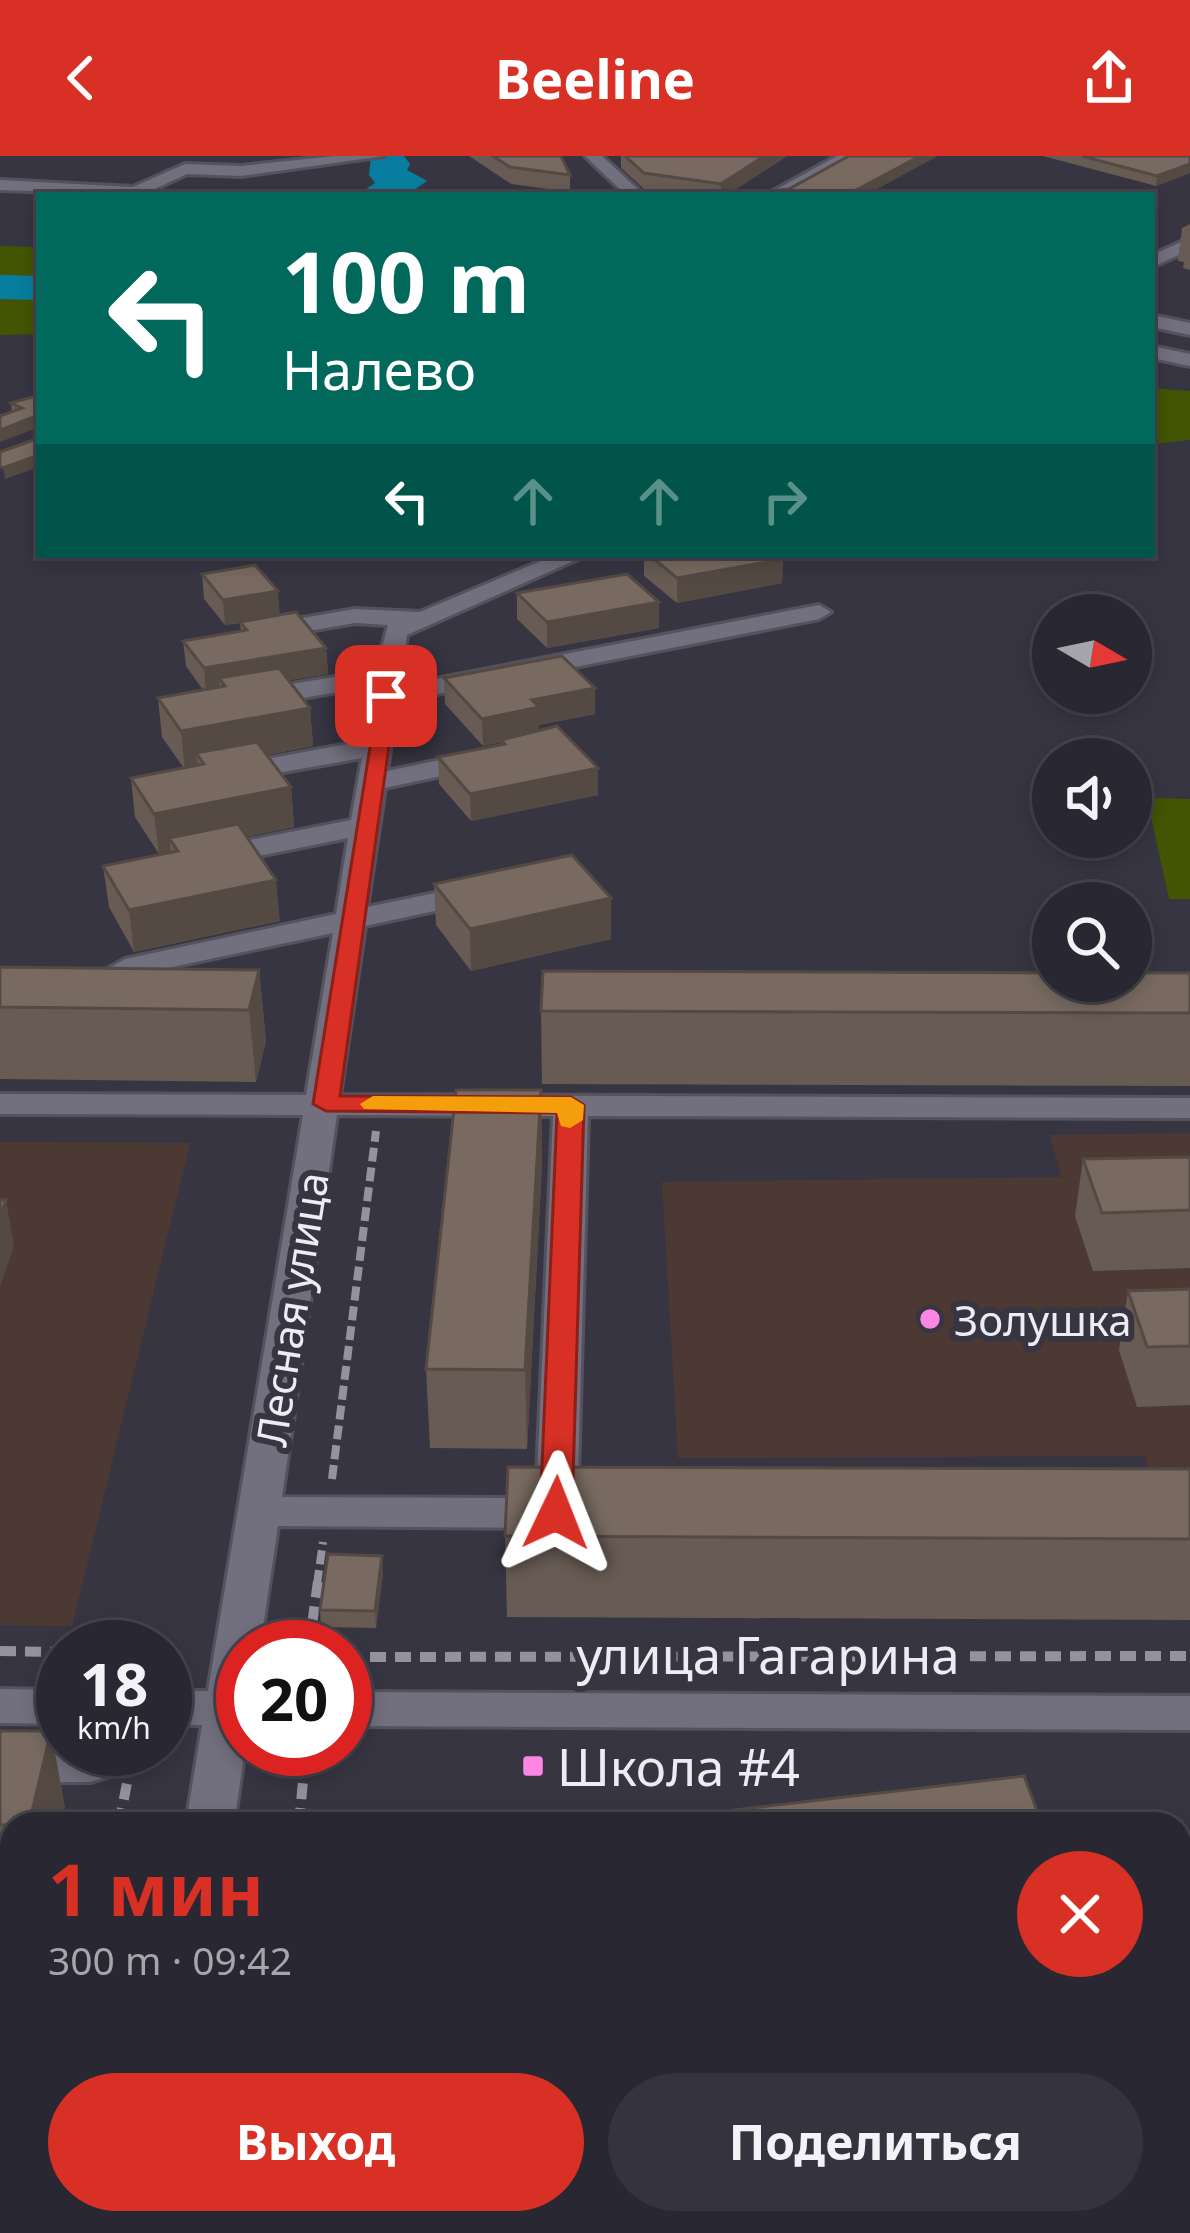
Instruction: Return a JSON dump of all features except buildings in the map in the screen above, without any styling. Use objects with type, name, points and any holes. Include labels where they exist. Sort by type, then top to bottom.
[{"type":"street","points":[[0,184],[135,192],[191,163],[241,171],[376,156]]},
{"type":"street","points":[[593,156],[633,192]]},
{"type":"street","points":[[780,192],[849,156]]},
{"type":"street","points":[[1155,260],[1190,243]]},
{"type":"street","points":[[1155,322],[1190,329]]},
{"type":"street","points":[[1155,353],[1190,360]]},
{"type":"street","name":"Лесная улица","points":[[245,1620],[257,1511],[326,1104],[395,631],[567,558]]},
{"type":"street","points":[[213,706],[387,686],[819,612]]},
{"type":"street","points":[[239,635],[355,616],[425,619]]},
{"type":"street","points":[[201,779],[378,747]]},
{"type":"street","points":[[373,782],[505,754]]},
{"type":"street","points":[[182,863],[366,826]]},
{"type":"street","points":[[125,968],[516,885]]},
{"type":"street","points":[[0,1104],[1190,1108]]},
{"type":"street","points":[[556,1513],[571,1105]]},
{"type":"street","points":[[257,1511],[603,1514]]},
{"type":"street","points":[[0,1706],[36,1706]]},
{"type":"street","name":"улица Гагарина","points":[[372,1709],[1190,1713]]},
{"type":"street","points":[[0,1764],[36,1764]]},
{"type":"street","name":"Лесная улица","points":[[213,1812],[221,1776]]},
{"type":"path","points":[[312,1620],[380,1104]]},
{"type":"path","points":[[0,1651],[36,1652]]},
{"type":"path","points":[[372,1658],[1190,1656]]},
{"type":"path","points":[[299,1812],[302,1776]]},
{"type":"shaded area","name":"Золушка","points":[[1190,1133],[1190,1500],[1154,1500],[1145,1456],[678,1458],[662,1182],[1061,1177],[1050,1135]]},
{"type":"shaded area","points":[[0,1142],[190,1143],[73,1620],[0,1625]]},
{"type":"green space","points":[[0,246],[36,247],[36,334],[0,335]]},
{"type":"green space","points":[[1155,388],[1190,391],[1190,440],[1155,444]]},
{"type":"green space","points":[[1152,798],[1190,799],[1190,899],[1169,899],[1152,821]]},
{"type":"waterway","points":[[383,192],[410,181],[386,175],[393,164],[385,160]]},
{"type":"waterway","points":[[0,287],[36,288]]},
{"type":"slow traffic","points":[[373,1104],[571,1105],[570,1120]]},
{"type":"place","name":"Золушка","points":[[930,1319]]},
{"type":"place","name":"Школа #4","points":[[533,1766]]},
{"type":"route","points":[[386,696],[326,1104],[571,1105],[556,1513]]}]
